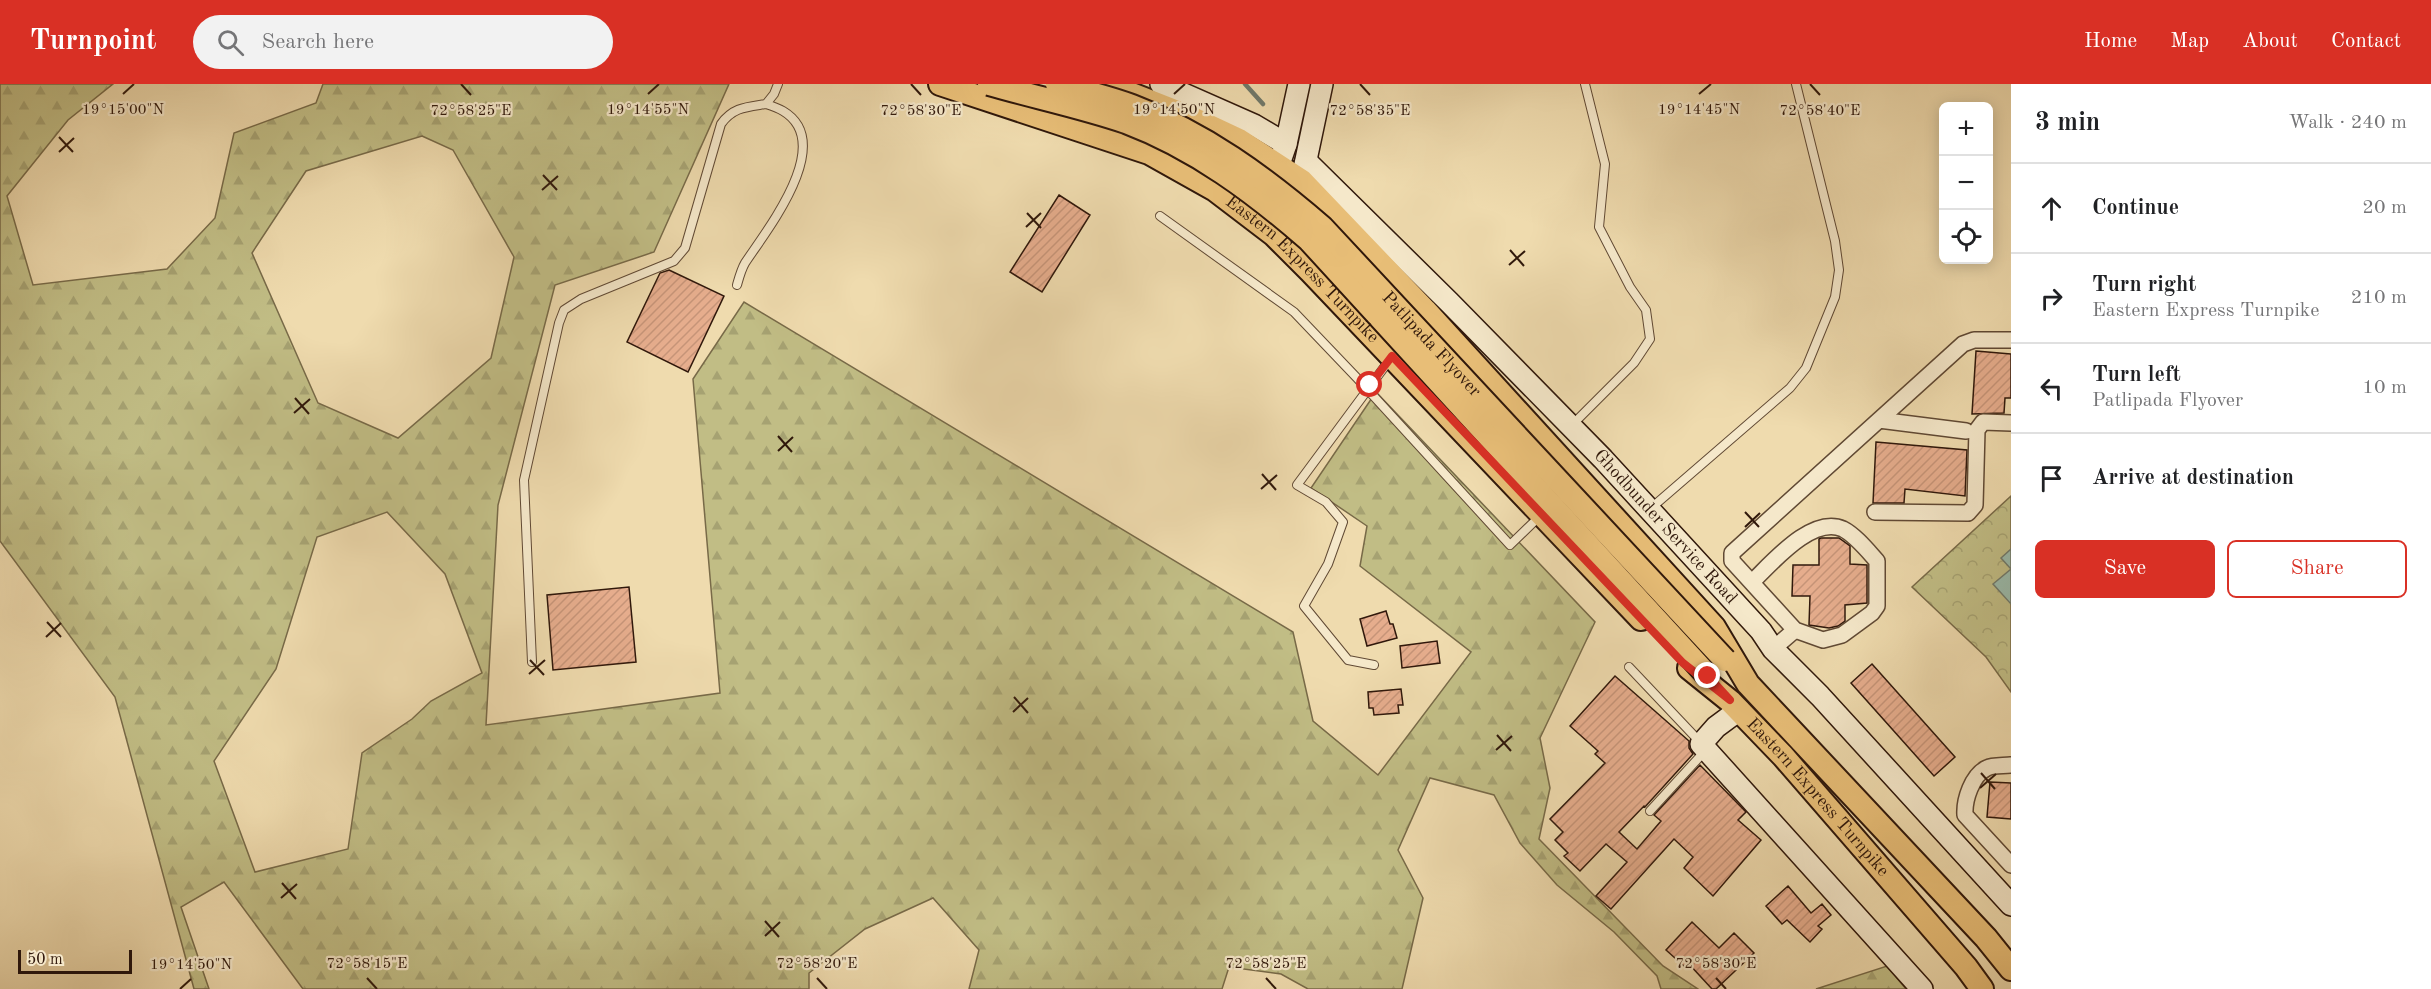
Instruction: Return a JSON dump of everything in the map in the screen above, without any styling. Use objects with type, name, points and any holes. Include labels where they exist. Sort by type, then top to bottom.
[{"type":"main road","name":"Eastern Express Turnpike","points":[[940,84],[1149,153],[1215,190],[1266,228],[1392,356],[1683,663],[1735,705],[1783,756],[1983,989]]},
{"type":"main road","name":"Patlipada Flyover","points":[[989,84],[1126,123],[1174,144],[1222,170],[1267,203],[1309,240],[1735,705]]},
{"type":"main road","name":"Patlipada Flyover","points":[[1057,84],[1131,105],[1182,128],[1231,155],[1278,189],[1322,227],[1748,684]]},
{"type":"main road","name":"Eastern Express Turnpike","points":[[1106,84],[1190,117],[1239,140],[1280,166],[1304,171],[1433,319],[1713,627],[1748,684],[1986,938],[2011,969]]},
{"type":"street","points":[[1161,84],[1254,125],[1286,144]]},
{"type":"street","points":[[1266,228],[1299,84]]},
{"type":"street","points":[[1266,228],[1304,171],[1322,84]]},
{"type":"street","name":"Ghodbunder Service Road","points":[[1304,171],[1571,426],[1761,631],[1773,649],[2003,886],[2011,904]]},
{"type":"street","points":[[1752,582],[1803,535],[1830,526],[1844,530],[1877,561],[1877,606],[1872,613],[1842,635],[1823,640],[1795,630],[1732,561],[1732,553],[1963,344],[1974,340],[2011,340]]},
{"type":"street","points":[[1879,420],[1966,431]]},
{"type":"street","points":[[1875,512],[1968,513],[1976,505],[1977,429],[1983,422],[2011,423]]},
{"type":"street","points":[[1773,649],[1795,630]]},
{"type":"street","points":[[1735,705],[1716,727],[1704,747],[1922,989]]},
{"type":"street","points":[[2011,765],[1987,768],[1976,776],[1964,806],[1965,815],[2011,865]]},
{"type":"lane","points":[[766,104],[778,84]]},
{"type":"lane","points":[[1571,426],[1634,363],[1650,339],[1646,310],[1630,287],[1599,226],[1605,164],[1585,84]]},
{"type":"lane","points":[[1649,510],[1790,388],[1806,368],[1835,297],[1839,270],[1835,241],[1796,84]]},
{"type":"lane","points":[[532,662],[524,480],[559,323],[564,310],[581,299],[674,261],[685,248],[722,124],[728,114],[739,108],[766,104],[785,112],[798,128],[804,148],[800,168],[778,217],[743,266],[736,285]]},
{"type":"lane","points":[[1160,216],[1294,312],[1509,545],[1542,514]]},
{"type":"lane","points":[[1374,665],[1348,660],[1305,606],[1328,564],[1343,522],[1326,502],[1297,485],[1392,356]]},
{"type":"lane","points":[[1629,667],[1704,747],[1650,811]]},
{"type":"green space","points":[[0,84],[113,84],[68,120],[7,196],[33,285],[167,269],[215,218],[234,133],[316,103],[323,84],[729,84],[654,252],[555,285],[498,505],[486,725],[720,693],[693,379],[744,302],[1293,632],[1313,721],[1378,775],[1471,652],[1360,566],[1367,526],[1311,488],[1376,392],[1595,622],[1540,738],[1550,788],[1539,839],[1663,966],[1698,989],[1661,989],[1657,976],[1614,932],[1557,885],[1520,843],[1494,795],[1430,778],[1398,850],[1423,898],[1402,989],[1308,989],[1281,974],[1229,967],[1222,989],[969,989],[979,950],[933,898],[865,929],[809,973],[809,989],[303,989],[224,882],[181,907],[209,989],[194,989],[115,697],[0,541]],"holes":[[[422,136],[453,150],[514,257],[491,358],[398,438],[318,403],[252,253],[306,171]],[[387,512],[445,574],[482,673],[431,701],[412,719],[362,753],[348,849],[255,872],[214,761],[276,669],[317,537]]]},
{"type":"green space","points":[[2011,496],[2011,692],[1986,657],[1912,587]]},
{"type":"green space","points":[[1887,966],[1906,989],[1816,989]]},
{"type":"shaded area","points":[[2011,549],[2011,569],[2001,558]]},
{"type":"shaded area","points":[[2011,569],[2011,604],[1993,584]]},
{"type":"building","points":[[1059,195],[1090,215],[1042,292],[1010,272]]},
{"type":"building","points":[[669,270],[724,296],[688,372],[627,342],[660,273]]},
{"type":"building","points":[[1976,351],[2011,354],[2011,398],[2005,398],[2004,413],[1972,414]]},
{"type":"building","points":[[1876,442],[1967,450],[1965,496],[1905,489],[1904,503],[1873,503]]},
{"type":"building","points":[[1839,538],[1850,546],[1850,564],[1867,565],[1867,603],[1845,605],[1845,621],[1829,628],[1809,625],[1810,596],[1792,596],[1793,565],[1819,565],[1819,539]]},
{"type":"building","points":[[629,587],[636,662],[553,670],[547,595]]},
{"type":"building","points":[[1386,611],[1397,638],[1367,646],[1360,619]]},
{"type":"building","points":[[1437,641],[1440,663],[1402,668],[1400,646]]},
{"type":"building","points":[[1872,664],[1955,757],[1934,776],[1851,683]]},
{"type":"building","points":[[1615,676],[1689,741],[1689,748],[1693,754],[1619,832],[1637,849],[1661,821],[1654,815],[1700,765],[1746,812],[1738,820],[1761,840],[1713,896],[1684,868],[1693,857],[1674,839],[1611,909],[1596,896],[1627,862],[1606,844],[1580,871],[1564,856],[1568,853],[1555,840],[1563,832],[1550,819],[1605,763],[1595,754],[1598,751],[1570,726]]},
{"type":"building","points":[[1401,689],[1403,705],[1398,705],[1399,713],[1374,715],[1373,708],[1369,708],[1368,692]]},
{"type":"building","points":[[1990,782],[2011,783],[2011,819],[1987,817]]},
{"type":"building","points":[[1788,886],[1811,913],[1822,904],[1831,915],[1818,926],[1822,929],[1810,942],[1787,920],[1782,924],[1766,906]]},
{"type":"building","points":[[1692,922],[1719,948],[1734,933],[1754,953],[1716,989],[1712,989],[1688,963],[1685,967],[1666,950]]},
{"type":"waterway","points":[[1245,84],[1263,104]]},
{"type":"route","points":[[1370,385],[1392,356],[1683,663],[1730,700],[1708,676]]}]
